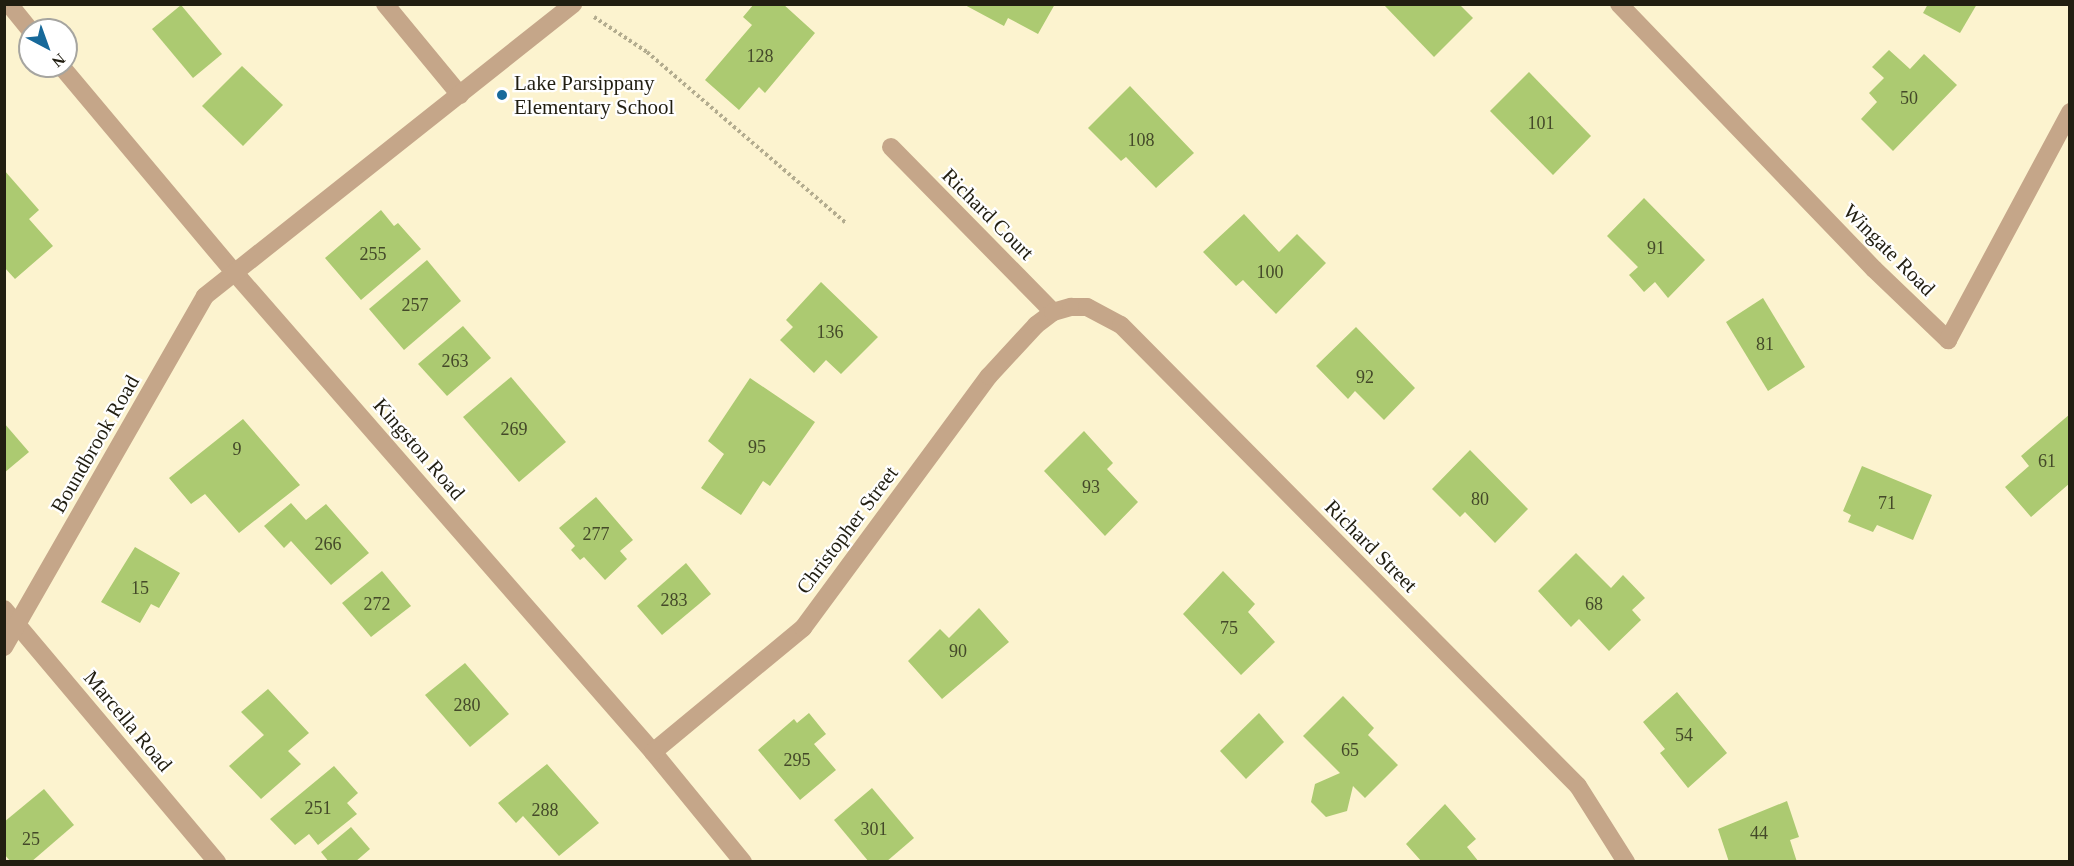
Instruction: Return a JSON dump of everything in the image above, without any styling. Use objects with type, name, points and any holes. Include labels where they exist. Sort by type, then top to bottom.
[{"type":"street","points":[[9,4],[20,18]]},
{"type":"street","points":[[386,4],[459,95]]},
{"type":"street","name":"Wingate Road","points":[[1619,4],[1874,269],[1948,340],[2070,112]]},
{"type":"street","name":"Boundbrook Road","points":[[4,647],[205,296],[459,95],[580,8]]},
{"type":"street","name":"Kingston Road","points":[[71,78],[235,273],[653,753],[743,861]]},
{"type":"street","name":"Richard Court","points":[[891,147],[1053,312]]},
{"type":"street","name":"Richard Street","points":[[1053,312],[1071,307],[1087,307],[1121,326],[1578,786],[1626,861]]},
{"type":"street","name":"Christopher Street","points":[[653,753],[803,628],[989,376],[1036,325],[1053,312]]},
{"type":"street","name":"Marcella Road","points":[[4,609],[217,861]]},
{"type":"path","points":[[580,8],[604,26],[647,52],[846,223]]},
{"type":"building","points":[[754,4],[783,4],[815,33],[765,93],[759,87],[739,110],[705,80],[752,25],[743,17]]},
{"type":"building","points":[[963,4],[1055,4],[1038,34],[1008,18],[1004,26]]},
{"type":"building","points":[[1928,4],[1977,4],[1960,33],[1923,13]]},
{"type":"building","points":[[181,5],[222,54],[193,78],[152,29]]},
{"type":"building","points":[[1384,5],[1460,5],[1473,18],[1434,57]]},
{"type":"building","points":[[1889,50],[1910,69],[1924,54],[1957,85],[1893,151],[1861,119],[1877,102],[1869,93],[1884,78],[1872,67]]},
{"type":"building","points":[[242,66],[283,105],[243,146],[202,106]]},
{"type":"building","points":[[1529,72],[1591,136],[1553,175],[1490,111]]},
{"type":"building","points":[[1130,86],[1194,153],[1156,188],[1126,157],[1121,161],[1088,128]]},
{"type":"building","points":[[4,170],[39,210],[29,219],[53,246],[15,279],[4,267]]},
{"type":"building","points":[[1644,198],[1705,260],[1668,298],[1655,282],[1644,292],[1629,275],[1638,267],[1607,236]]},
{"type":"building","points":[[381,210],[394,226],[398,223],[421,249],[361,300],[325,258]]},
{"type":"building","points":[[1244,214],[1279,252],[1297,234],[1326,263],[1276,314],[1243,280],[1236,286],[1203,252]]},
{"type":"building","points":[[427,260],[461,301],[404,350],[369,309]]},
{"type":"building","points":[[821,282],[878,337],[841,374],[826,360],[814,373],[780,340],[793,327],[786,320]]},
{"type":"building","points":[[1763,298],[1805,367],[1768,391],[1726,322]]},
{"type":"building","points":[[463,326],[491,358],[447,396],[418,364]]},
{"type":"building","points":[[1356,327],[1415,388],[1384,420],[1355,391],[1348,399],[1316,366]]},
{"type":"building","points":[[511,377],[566,442],[519,482],[463,417]]},
{"type":"building","points":[[750,378],[815,422],[770,486],[763,481],[741,515],[701,488],[724,454],[708,441]]},
{"type":"building","points":[[2070,414],[2070,483],[2031,517],[2005,487],[2029,466],[2021,456]]},
{"type":"building","points":[[243,419],[300,485],[239,533],[205,494],[191,504],[169,478]]},
{"type":"building","points":[[4,423],[29,452],[4,473]]},
{"type":"building","points":[[1084,431],[1113,463],[1107,469],[1138,502],[1105,536],[1044,471]]},
{"type":"building","points":[[1470,450],[1528,509],[1495,543],[1465,512],[1460,517],[1432,489]]},
{"type":"building","points":[[1862,466],[1932,495],[1913,540],[1877,525],[1873,532],[1848,522],[1851,515],[1843,511]]},
{"type":"building","points":[[596,497],[633,540],[620,551],[627,559],[605,580],[584,557],[580,560],[571,550],[575,546],[559,528]]},
{"type":"building","points":[[291,503],[306,520],[326,504],[369,553],[331,585],[291,541],[284,548],[264,526]]},
{"type":"building","points":[[135,547],[180,573],[159,608],[151,604],[140,623],[101,602]]},
{"type":"building","points":[[1576,553],[1611,588],[1623,575],[1645,598],[1632,610],[1641,620],[1609,651],[1579,619],[1571,627],[1538,591]]},
{"type":"building","points":[[686,563],[711,594],[662,635],[637,606]]},
{"type":"building","points":[[382,571],[411,606],[371,637],[342,603]]},
{"type":"building","points":[[1223,571],[1255,604],[1248,612],[1275,642],[1241,675],[1183,614]]},
{"type":"building","points":[[979,608],[1009,642],[942,699],[908,661],[940,629],[949,638]]},
{"type":"building","points":[[465,663],[509,714],[470,747],[425,695]]},
{"type":"building","points":[[268,689],[309,733],[288,751],[301,764],[261,799],[229,766],[264,735],[241,712]]},
{"type":"building","points":[[1677,692],[1727,753],[1688,788],[1660,753],[1665,749],[1643,722]]},
{"type":"building","points":[[1343,696],[1374,728],[1368,735],[1398,765],[1365,798],[1353,786],[1347,811],[1326,817],[1311,802],[1315,784],[1340,773],[1303,736]]},
{"type":"building","points":[[809,713],[826,734],[814,744],[836,770],[800,800],[758,750],[794,719],[797,723]]},
{"type":"building","points":[[1259,713],[1284,742],[1246,779],[1220,751]]},
{"type":"building","points":[[547,764],[599,823],[559,856],[523,816],[516,823],[498,803]]},
{"type":"building","points":[[334,766],[358,793],[347,803],[357,814],[318,845],[309,834],[295,845],[270,819]]},
{"type":"building","points":[[872,788],[914,838],[886,862],[869,862],[834,820]]},
{"type":"building","points":[[44,789],[74,825],[31,862],[11,862],[4,854],[4,822]]},
{"type":"building","points":[[1787,801],[1799,837],[1790,840],[1797,862],[1729,862],[1718,829]]},
{"type":"building","points":[[1445,804],[1476,839],[1467,847],[1479,862],[1422,862],[1406,844]]},
{"type":"building","points":[[351,827],[370,849],[355,862],[329,862],[321,852]]},
{"type":"place","name":"Lake Parsippany Elementary School","points":[[502,95]]}]
